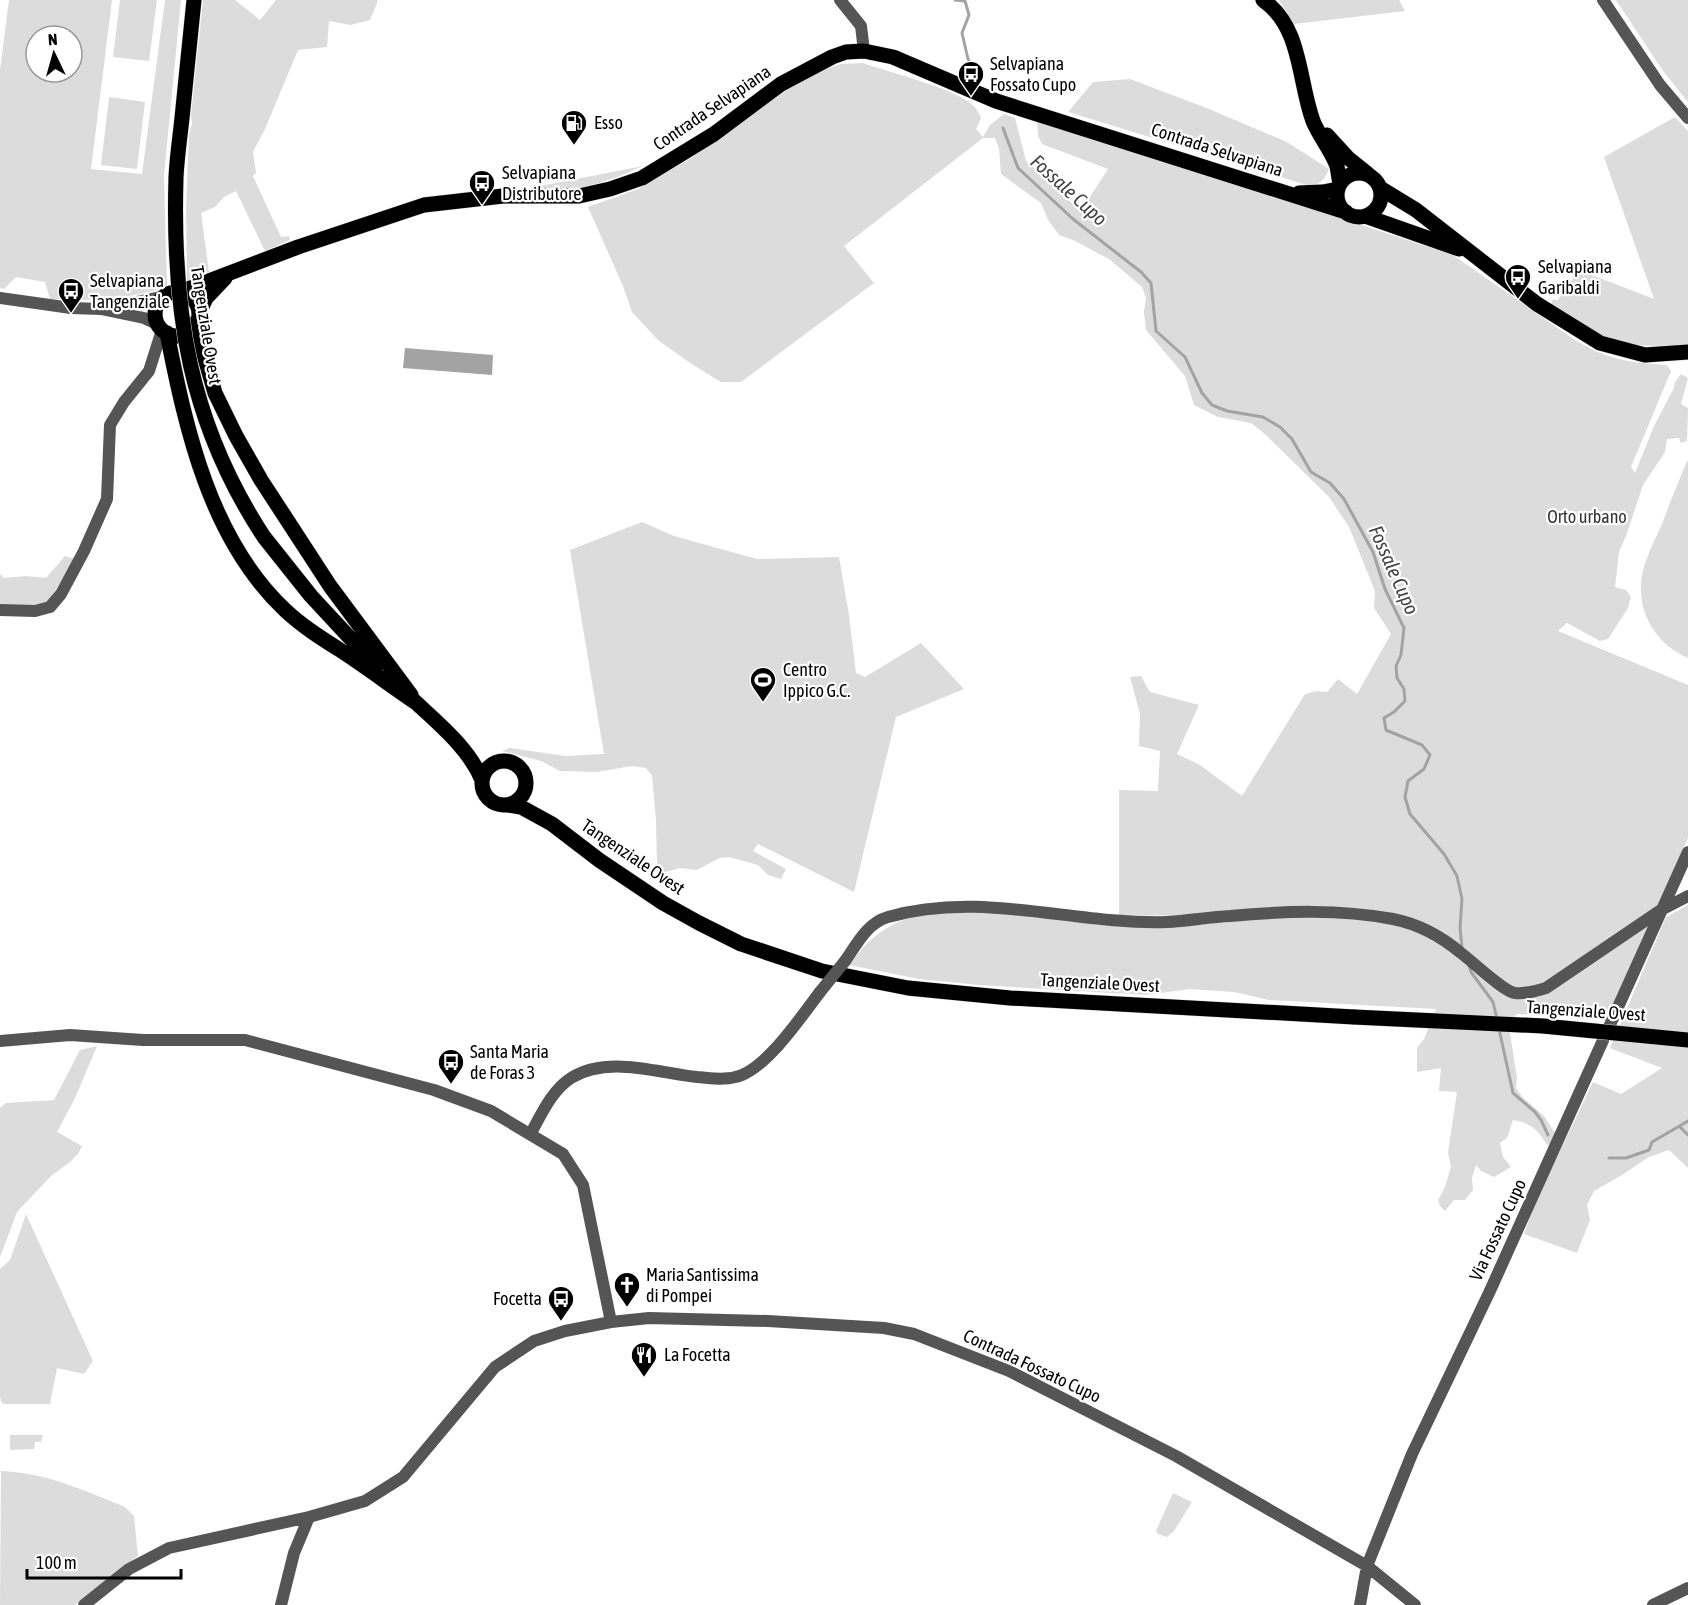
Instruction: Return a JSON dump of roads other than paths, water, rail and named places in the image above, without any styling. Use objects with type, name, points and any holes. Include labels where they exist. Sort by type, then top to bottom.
[{"type":"main road","name":"Tangenziale Ovest","points":[[194,0],[176,175],[176,259],[181,317],[190,371],[208,430],[238,495],[264,537],[311,596],[363,654],[459,744],[477,768],[482,780]]},
{"type":"main road","points":[[1263,0],[1274,8],[1285,22],[1295,49],[1313,121],[1336,165],[1339,187],[1338,202],[1346,212],[1355,216],[1365,216],[1476,256]]},
{"type":"main road","name":"Contrada Selvapiana","points":[[180,292],[298,247],[424,205],[503,196],[579,196],[642,178],[714,134],[781,84],[846,52],[864,51],[893,57],[996,101],[1346,212]]},
{"type":"main road","points":[[1313,121],[1348,158],[1375,182],[1380,197],[1378,205],[1365,216]]},
{"type":"main road","points":[[1339,187],[1346,177],[1362,173],[1416,210],[1537,304],[1600,343],[1645,355],[1688,352]]},
{"type":"main road","name":"Contrada Selvapiana","points":[[1287,193],[1323,192],[1339,187]]},
{"type":"main road","name":"Contrada Selvapiana","points":[[198,317],[215,287],[232,272]]},
{"type":"main road","points":[[170,292],[180,292],[193,299],[202,348],[215,393],[261,480],[330,586],[408,689],[415,702],[295,618],[268,593],[228,533],[201,468],[155,310],[162,297],[170,292]]},
{"type":"main road","points":[[162,329],[173,335],[185,334],[190,331],[198,317]]},
{"type":"main road","name":"Tangenziale Ovest","points":[[459,744],[486,759],[498,762]]},
{"type":"main road","points":[[498,762],[510,763],[520,770],[525,781],[525,787],[519,799],[508,805],[494,803],[484,794],[482,780],[488,769],[498,762]]},
{"type":"main road","name":"Tangenziale Ovest","points":[[525,787],[530,797],[552,824]]},
{"type":"main road","name":"Tangenziale Ovest","points":[[508,805],[521,807],[552,824],[599,860],[663,903],[741,944],[822,971],[908,988],[1010,998],[1543,1026],[1688,1040]]},
{"type":"street","points":[[840,0],[861,26],[864,51]]},
{"type":"street","points":[[1603,0],[1660,85],[1688,118]]},
{"type":"street","points":[[101,309],[162,297]]},
{"type":"street","points":[[0,298],[71,308],[101,309],[144,318],[162,329],[149,371],[124,402],[110,425],[107,499],[65,588],[50,607],[35,611],[0,610]]},
{"type":"street","name":"Via Fossato Cupo","points":[[1367,1566],[1412,1454],[1479,1314],[1688,852]]},
{"type":"street","points":[[531,1133],[558,1090],[570,1079],[589,1070],[609,1067],[641,1069],[727,1080],[742,1075],[757,1066],[786,1036],[872,923],[914,911],[998,906],[1094,918],[1167,922],[1280,912],[1335,912],[1394,919],[1419,926],[1513,993],[1546,988],[1661,910],[1688,896]]},
{"type":"street","points":[[0,1041],[70,1035],[143,1040],[245,1040],[434,1090],[491,1111],[563,1154],[583,1185],[611,1322]]},
{"type":"street","name":"Contrada Fossato Cupo","points":[[84,1605],[129,1569],[169,1548],[309,1517],[365,1501],[403,1477],[495,1367],[534,1341],[565,1331],[611,1322],[649,1318],[768,1321],[884,1328],[914,1334],[1009,1371],[1176,1456],[1367,1566],[1415,1605]]},
{"type":"street","points":[[281,1605],[294,1553],[309,1517]]},
{"type":"street","points":[[1360,1605],[1367,1566]]},
{"type":"street","points":[[1653,1605],[1688,1588]]},
{"type":"waterway","name":"Fossale Cupo","points":[[955,0],[965,1],[969,15],[962,33],[968,59],[977,74]]},
{"type":"waterway","name":"Fossale Cupo","points":[[1003,128],[1018,168],[1073,219],[1141,272],[1151,283],[1156,331],[1185,357],[1202,393],[1212,405],[1227,411],[1263,417],[1280,427],[1292,439],[1311,472],[1330,483],[1344,499],[1373,552],[1385,589],[1404,628],[1401,655],[1396,666],[1397,678],[1404,689],[1405,701],[1384,718],[1386,730],[1422,745],[1430,755],[1424,769],[1408,781],[1405,797],[1410,814],[1444,854],[1457,876],[1462,899],[1460,928],[1462,948]]},
{"type":"waterway","name":"Fossale Cupo","points":[[1469,965],[1471,972],[1493,1002],[1497,1019]]},
{"type":"waterway","name":"Fossale Cupo","points":[[1499,1029],[1513,1093],[1535,1112],[1548,1135]]},
{"type":"waterway","name":"Fossale Cupo","points":[[1609,1158],[1626,1158],[1649,1150],[1652,1142],[1688,1121]]},
{"type":"waterway","points":[[1680,1127],[1688,1135]]},
{"type":"place","name":"Selvapiana Fossato Cupo","points":[[971,97]]},
{"type":"place","name":"Esso","points":[[574,146]]},
{"type":"place","name":"Selvapiana Distributore","points":[[482,206]]},
{"type":"place","name":"Selvapiana Garibaldi","points":[[1518,300]]},
{"type":"place","name":"Selvapiana Tangenziale","points":[[71,314]]},
{"type":"place","name":"Centro Ippico G.C.","points":[[763,703]]},
{"type":"place","name":"Santa Maria de Foras 3","points":[[451,1085]]},
{"type":"place","name":"Maria Santissima di Pompei","points":[[627,1308]]},
{"type":"place","name":"Focetta","points":[[561,1322]]},
{"type":"place","name":"La Focetta","points":[[644,1378]]},
{"type":"park label","name":"Orto urbano","points":[[1587,517]]}]
